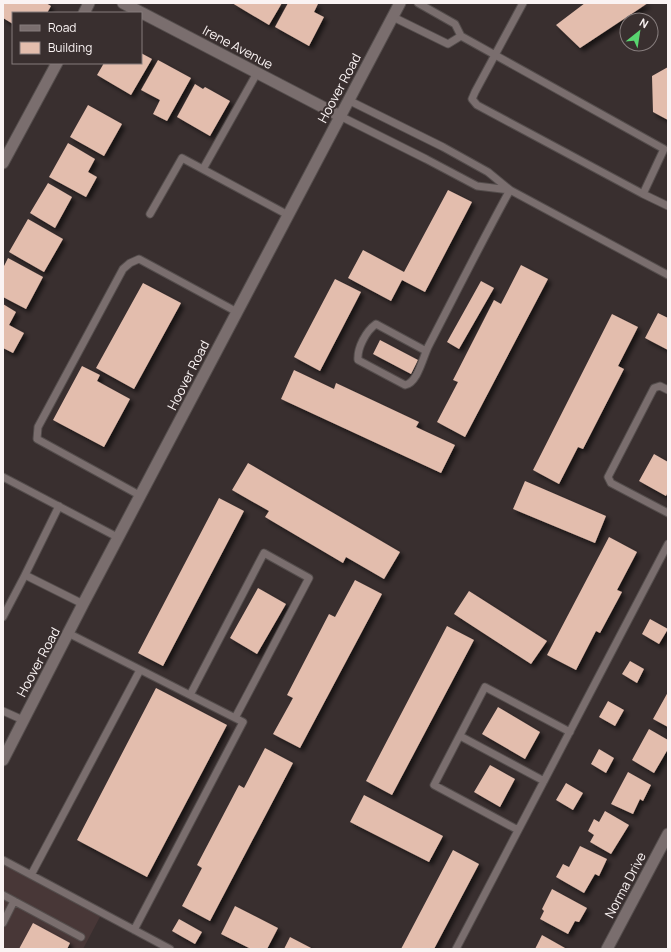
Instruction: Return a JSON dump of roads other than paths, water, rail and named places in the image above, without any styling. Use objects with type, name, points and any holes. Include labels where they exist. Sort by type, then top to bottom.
[{"type":"main road","points":[[84,12],[89,3]]},
{"type":"main road","name":"Irene Avenue","points":[[123,3],[140,12]]},
{"type":"main road","name":"Hoover Road","points":[[3,760],[83,604],[400,3]]},
{"type":"main road","name":"Irene Avenue","points":[[142,13],[340,116]]},
{"type":"main road","points":[[3,163],[56,64]]},
{"type":"main road","name":"Norma Drive","points":[[607,949],[668,834]]},
{"type":"lane","points":[[418,3],[455,24],[461,36],[666,148],[643,194]]},
{"type":"lane","points":[[523,3],[472,99],[477,105],[668,206]]},
{"type":"lane","points":[[393,17],[448,44],[461,36]]},
{"type":"lane","points":[[203,169],[257,73]]},
{"type":"lane","points":[[348,100],[443,147],[488,172],[510,190],[668,275]]},
{"type":"lane","points":[[340,116],[477,186],[510,190]]},
{"type":"lane","points":[[150,214],[182,158],[288,215]]},
{"type":"lane","points":[[426,350],[376,324],[370,329],[365,338],[358,354],[358,360],[405,384],[410,384],[414,380],[426,350],[510,190]]},
{"type":"lane","points":[[141,496],[37,439],[38,427],[123,269],[130,263],[139,259],[237,312]]},
{"type":"lane","points":[[668,390],[660,386],[654,388],[608,478],[611,483],[668,513]]},
{"type":"lane","points":[[3,477],[119,538]]},
{"type":"lane","points":[[3,617],[6,605],[25,575],[59,506]]},
{"type":"lane","points":[[456,949],[668,544]]},
{"type":"lane","points":[[190,695],[264,554],[309,578],[235,718]]},
{"type":"lane","points":[[25,575],[83,604]]},
{"type":"lane","points":[[68,633],[243,722],[134,930]]},
{"type":"lane","points":[[31,875],[140,670]]},
{"type":"lane","points":[[518,830],[434,785],[485,687],[570,732]]},
{"type":"lane","points":[[3,711],[23,720]]},
{"type":"lane","points":[[460,736],[544,781]]},
{"type":"lane","points":[[3,860],[170,949]]},
{"type":"lane","points":[[3,895],[81,937]]},
{"type":"lane","points":[[3,923],[14,901]]}]
